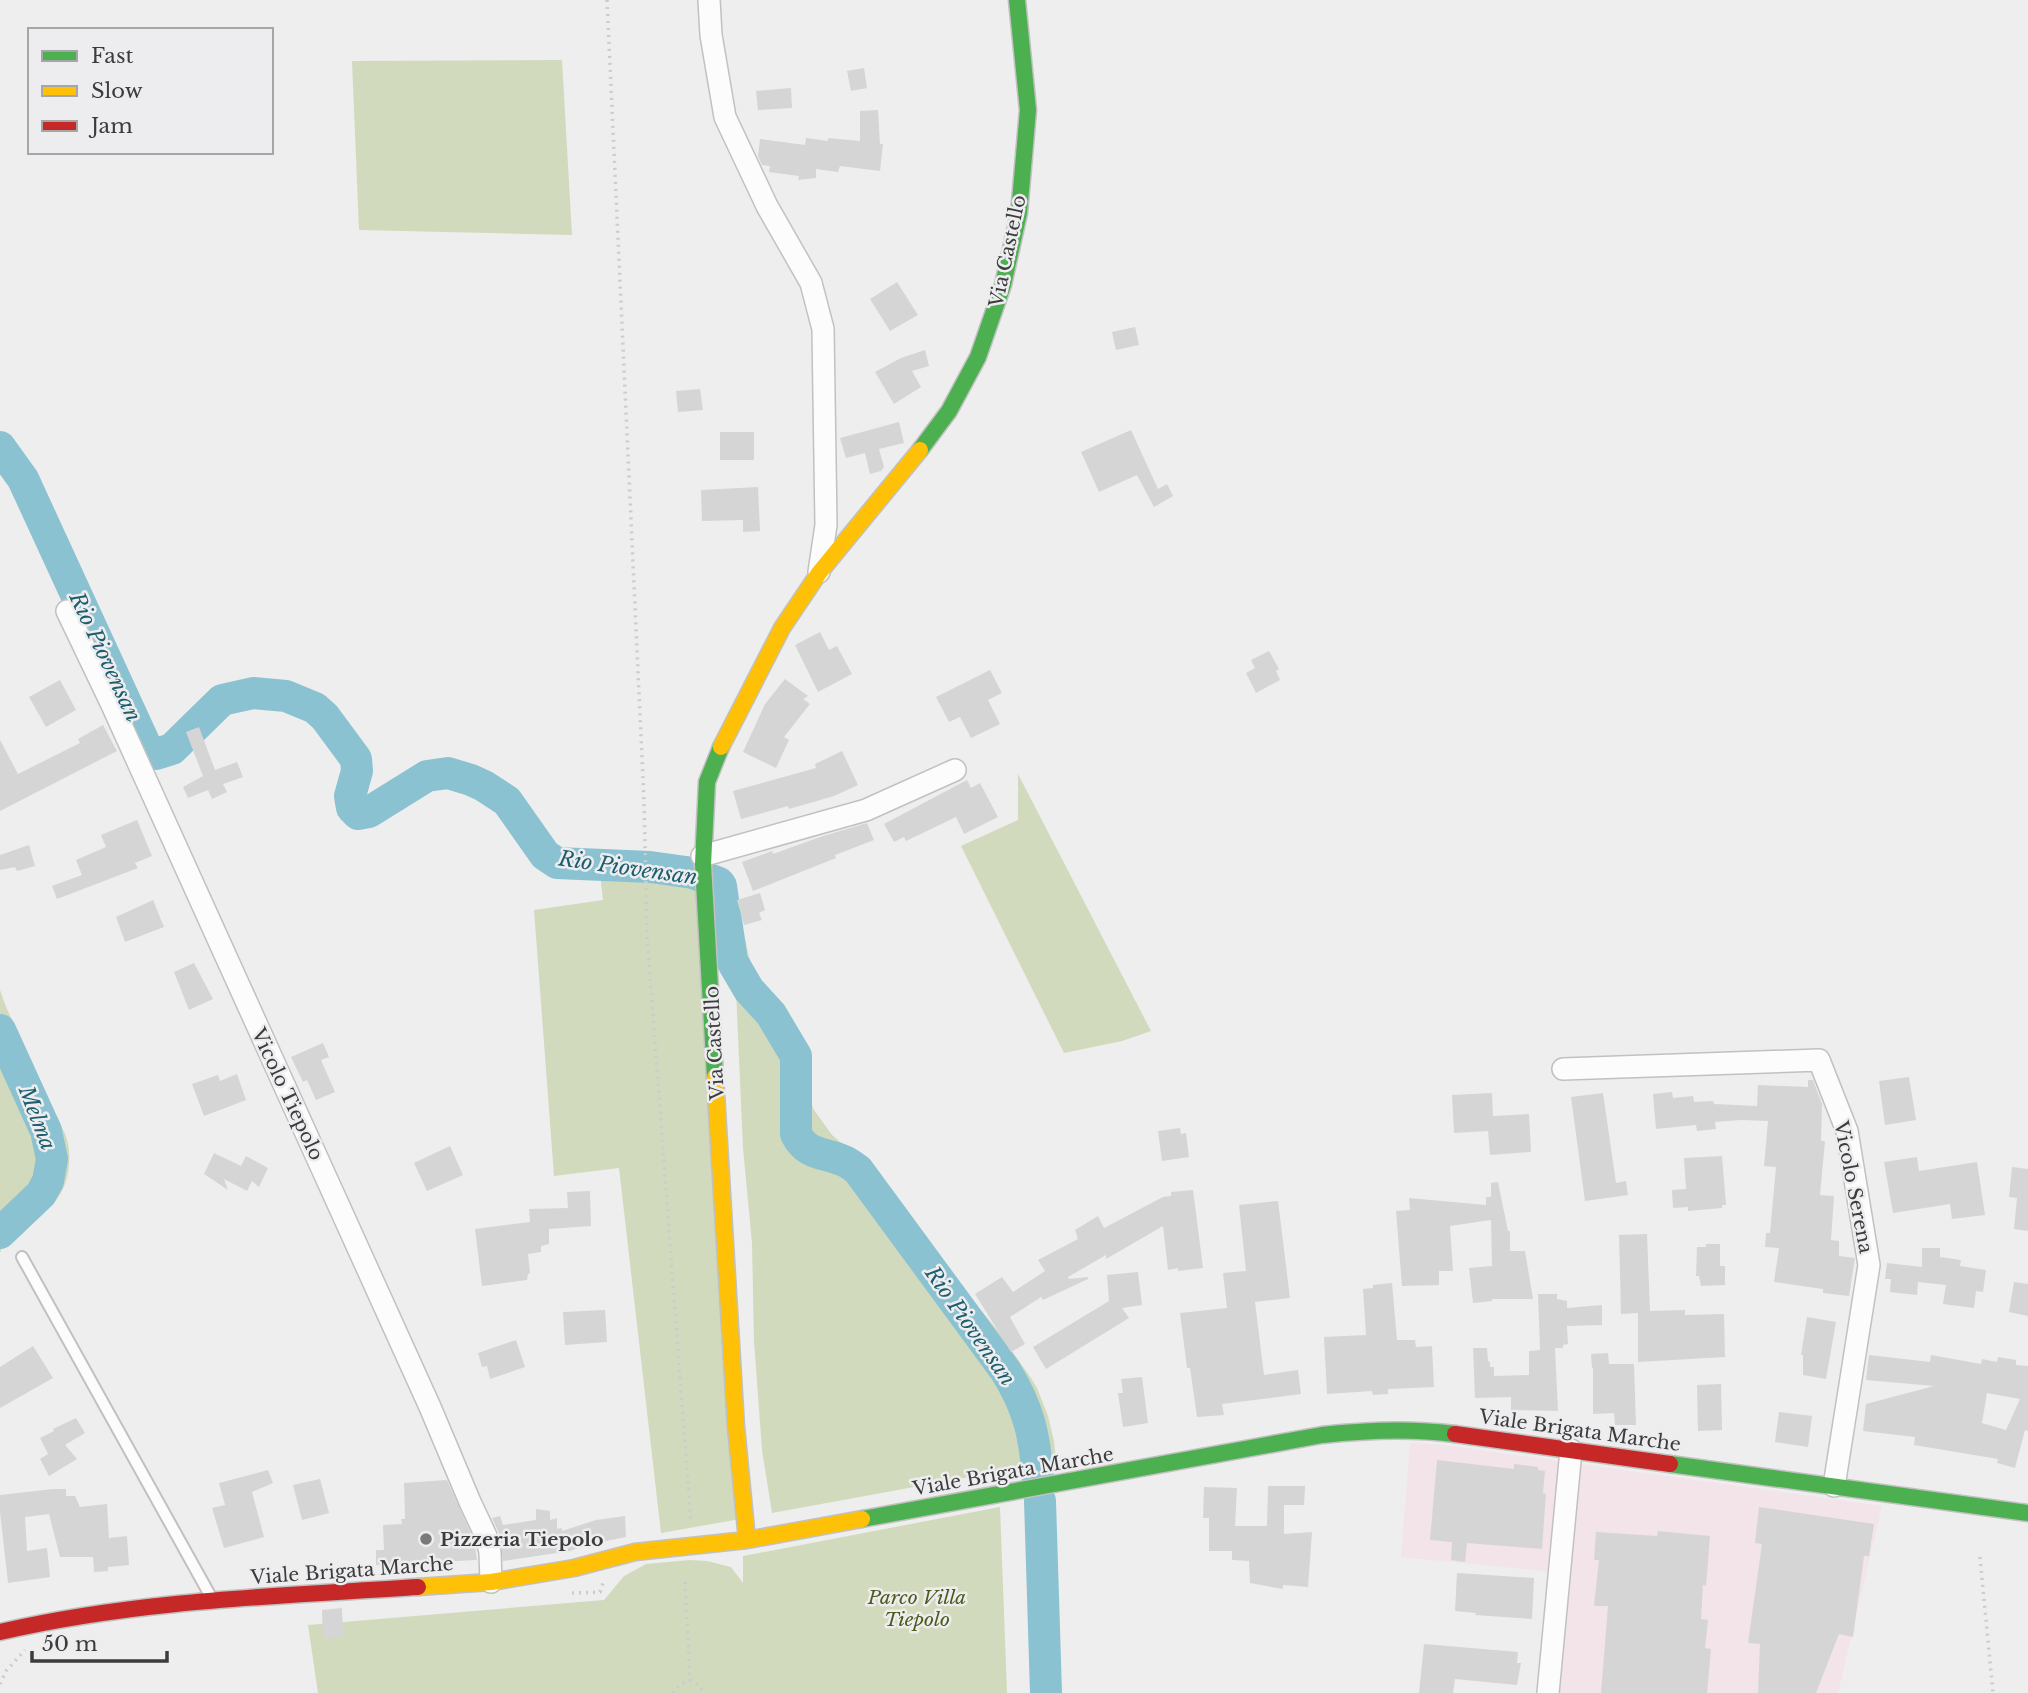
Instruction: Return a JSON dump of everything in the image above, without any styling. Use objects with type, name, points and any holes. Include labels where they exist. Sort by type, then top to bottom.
[{"type":"street","name":"Via Castello","points":[[709,0],[710,35],[726,117],[767,206],[811,283],[823,329],[827,525],[819,573]]},
{"type":"street","name":"Via Castello","points":[[747,1540],[736,1427],[703,860],[707,782],[717,754],[782,628],[819,573],[935,432],[978,357],[1003,285],[1019,213],[1028,110],[1017,0]]},
{"type":"street","name":"Vicolo Tiepolo","points":[[67,611],[112,705],[482,1525],[490,1552],[491,1582]]},
{"type":"street","points":[[703,860],[866,810],[955,769]]},
{"type":"street","name":"Vicolo Serena","points":[[1563,1069],[1819,1060],[1847,1130],[1869,1265],[1834,1486]]},
{"type":"street","name":"Viale Brigata Marche","points":[[2,1635],[52,1620],[213,1600],[491,1582],[574,1568],[635,1552],[747,1540],[1322,1435],[1368,1430],[1432,1431],[2028,1513]]},
{"type":"street","points":[[1548,1693],[1571,1450]]},
{"type":"lane","points":[[22,1257],[213,1600]]},
{"type":"path","points":[[607,0],[644,801],[647,935],[692,1528]]},
{"type":"path","points":[[1980,1557],[1993,1693]]},
{"type":"path","points":[[685,1582],[690,1680]]},
{"type":"path","points":[[673,1693],[679,1685],[690,1680]]},
{"type":"path","points":[[690,1680],[700,1686],[704,1693]]},
{"type":"shaded area","points":[[1410,1443],[1444,1445],[1882,1506],[1838,1693],[1541,1693],[1554,1572],[1401,1557]]},
{"type":"green space","points":[[562,60],[572,235],[359,230],[352,61]]},
{"type":"green space","points":[[1018,774],[1151,1031],[1122,1041],[1064,1053],[961,846],[1018,820]]},
{"type":"green space","points":[[598,855],[704,857],[746,1518],[661,1533],[619,1168],[554,1176],[534,910],[603,900]]},
{"type":"green space","points":[[731,877],[749,957],[814,1110],[832,1135],[851,1151],[998,1331],[1031,1378],[1048,1416],[1056,1461],[772,1513],[762,1450],[754,1341],[752,1243],[743,1148]]},
{"type":"green space","points":[[0,990],[66,1136],[69,1159],[68,1173],[56,1200],[16,1232],[0,1253]]},
{"type":"green space","name":"Parco Villa Tiepolo","points":[[1000,1507],[1007,1693],[318,1693],[308,1625],[604,1600],[624,1576],[646,1564],[707,1561],[731,1567],[743,1583],[743,1556]]},
{"type":"building","points":[[864,68],[867,88],[851,91],[847,71]]},
{"type":"building","points":[[791,88],[792,108],[758,110],[756,91]]},
{"type":"building","points":[[878,110],[880,144],[883,144],[880,171],[840,166],[838,172],[816,169],[816,178],[798,180],[799,176],[769,172],[770,166],[762,165],[758,156],[760,139],[805,145],[806,138],[860,141],[860,111]]},
{"type":"building","points":[[897,282],[918,315],[890,331],[870,299]]},
{"type":"building","points":[[1135,327],[1139,345],[1116,350],[1112,332]]},
{"type":"building","points":[[925,350],[929,366],[912,371],[921,387],[894,404],[875,372],[901,358]]},
{"type":"building","points":[[700,389],[703,410],[678,412],[676,391]]},
{"type":"building","points":[[899,422],[904,443],[879,449],[884,467],[881,471],[870,474],[865,453],[846,458],[840,438]]},
{"type":"building","points":[[1131,430],[1158,489],[1167,484],[1173,496],[1154,507],[1137,475],[1099,492],[1081,452]]},
{"type":"building","points":[[720,432],[754,432],[754,460],[720,460]]},
{"type":"building","points":[[758,487],[760,531],[743,532],[743,520],[702,521],[701,490]]},
{"type":"building","points":[[820,632],[829,650],[837,646],[852,674],[818,692],[795,645]]},
{"type":"building","points":[[1269,651],[1279,669],[1276,671],[1280,680],[1256,693],[1246,673],[1255,668],[1251,660]]},
{"type":"building","points":[[990,670],[1002,693],[988,700],[1000,724],[971,738],[960,717],[949,722],[936,697]]},
{"type":"building","points":[[785,679],[808,696],[803,699],[810,704],[784,737],[789,740],[776,768],[743,752],[765,704]]},
{"type":"building","points":[[60,680],[76,710],[46,727],[29,697]]},
{"type":"building","points":[[103,725],[117,751],[0,811],[0,740],[18,774],[80,743],[78,739]]},
{"type":"building","points":[[199,727],[215,770],[237,762],[243,777],[223,784],[227,792],[212,799],[208,790],[188,798],[183,787],[203,776],[186,732]]},
{"type":"building","points":[[842,751],[858,785],[834,796],[741,819],[733,791],[816,768],[815,764]]},
{"type":"building","points":[[967,780],[971,788],[980,783],[998,817],[964,834],[956,817],[906,841],[904,837],[894,842],[884,824]]},
{"type":"building","points":[[137,820],[152,856],[135,863],[138,868],[57,899],[52,886],[82,875],[76,860],[106,847],[101,835]]},
{"type":"building","points":[[867,823],[874,840],[753,891],[742,862]]},
{"type":"building","points":[[29,845],[35,866],[17,871],[15,867],[0,870],[0,855]]},
{"type":"building","points":[[760,893],[765,910],[759,913],[762,920],[744,925],[737,900]]},
{"type":"building","points":[[153,900],[164,927],[125,942],[116,917]]},
{"type":"building","points":[[194,963],[213,999],[189,1010],[174,972]]},
{"type":"building","points":[[323,1043],[329,1057],[321,1060],[335,1092],[316,1100],[307,1080],[303,1082],[291,1057]]},
{"type":"building","points":[[237,1074],[246,1100],[204,1116],[192,1084],[218,1075],[220,1081]]},
{"type":"building","points":[[1909,1077],[1916,1120],[1885,1125],[1879,1081]]},
{"type":"building","points":[[1808,1080],[1813,1080],[1822,1104],[1821,1141],[1825,1141],[1820,1195],[1834,1196],[1831,1240],[1839,1241],[1839,1256],[1855,1258],[1849,1296],[1823,1293],[1823,1289],[1774,1282],[1779,1248],[1765,1247],[1766,1233],[1770,1233],[1776,1167],[1764,1166],[1768,1121],[1715,1122],[1716,1129],[1697,1131],[1696,1125],[1656,1129],[1653,1094],[1672,1092],[1673,1098],[1693,1096],[1694,1102],[1713,1101],[1714,1104],[1757,1106],[1758,1085],[1808,1087]]},
{"type":"building","points":[[1492,1093],[1493,1116],[1529,1114],[1531,1152],[1490,1155],[1488,1131],[1454,1133],[1452,1095]]},
{"type":"building","points":[[1603,1093],[1616,1183],[1626,1181],[1628,1195],[1585,1201],[1571,1097]]},
{"type":"building","points":[[1180,1128],[1181,1134],[1186,1133],[1189,1157],[1162,1161],[1158,1131]]},
{"type":"building","points":[[450,1146],[463,1175],[427,1191],[414,1163]]},
{"type":"building","points":[[214,1153],[241,1166],[246,1156],[268,1168],[259,1187],[252,1181],[247,1191],[224,1179],[228,1190],[204,1174]]},
{"type":"building","points":[[1722,1156],[1726,1205],[1722,1205],[1722,1208],[1688,1211],[1688,1207],[1673,1208],[1672,1190],[1686,1189],[1684,1158]]},
{"type":"building","points":[[1917,1157],[1919,1171],[1977,1162],[1985,1215],[1952,1219],[1950,1204],[1893,1213],[1884,1162]]},
{"type":"building","points":[[2012,1167],[2028,1169],[2028,1231],[2014,1229],[2017,1198],[2009,1197]]},
{"type":"building","points":[[1498,1182],[1510,1231],[1510,1251],[1525,1251],[1533,1299],[1492,1299],[1473,1303],[1469,1268],[1492,1266],[1491,1220],[1450,1226],[1453,1271],[1439,1271],[1439,1285],[1402,1286],[1396,1211],[1410,1210],[1409,1198],[1486,1205],[1486,1197],[1491,1197],[1491,1183]]},
{"type":"building","points":[[1193,1190],[1203,1268],[1168,1270],[1163,1226],[1106,1259],[1106,1255],[1068,1277],[1088,1279],[1043,1300],[1041,1297],[1010,1317],[1025,1344],[1011,1352],[975,1294],[1002,1277],[1013,1292],[1045,1271],[1038,1260],[1078,1239],[1075,1230],[1098,1216],[1104,1228],[1163,1197],[1171,1196],[1171,1192]]},
{"type":"building","points":[[590,1191],[591,1226],[549,1229],[549,1244],[541,1246],[541,1252],[528,1254],[530,1273],[527,1280],[482,1286],[475,1229],[530,1222],[529,1209],[568,1208],[567,1192]]},
{"type":"building","points":[[1278,1201],[1290,1298],[1255,1302],[1264,1375],[1298,1370],[1301,1394],[1222,1404],[1224,1415],[1197,1417],[1180,1313],[1227,1308],[1223,1273],[1246,1271],[1239,1205]]},
{"type":"building","points":[[1647,1234],[1650,1311],[1685,1310],[1685,1315],[1724,1314],[1725,1357],[1638,1362],[1638,1313],[1621,1314],[1619,1235]]},
{"type":"building","points":[[1706,1244],[1720,1244],[1720,1266],[1725,1266],[1725,1285],[1701,1286],[1699,1276],[1696,1276],[1697,1247],[1706,1247]]},
{"type":"building","points":[[1922,1248],[1940,1248],[1940,1257],[1961,1260],[1960,1266],[1986,1270],[1983,1292],[1976,1291],[1974,1308],[1943,1304],[1946,1285],[1918,1282],[1917,1295],[1890,1292],[1891,1279],[1885,1279],[1887,1263],[1922,1267]]},
{"type":"building","points":[[1138,1272],[1142,1305],[1122,1308],[1129,1318],[1046,1369],[1033,1347],[1109,1301],[1107,1275]]},
{"type":"building","points":[[2014,1282],[2028,1284],[2028,1316],[2009,1312]]},
{"type":"building","points":[[1392,1283],[1397,1340],[1415,1340],[1416,1347],[1432,1346],[1434,1387],[1388,1389],[1388,1394],[1373,1395],[1372,1391],[1327,1394],[1324,1337],[1366,1335],[1363,1289]]},
{"type":"building","points":[[1538,1294],[1557,1294],[1557,1299],[1567,1301],[1567,1308],[1602,1305],[1602,1325],[1567,1326],[1568,1344],[1563,1345],[1563,1348],[1555,1348],[1558,1411],[1511,1410],[1511,1397],[1475,1398],[1473,1348],[1487,1348],[1490,1367],[1494,1367],[1494,1376],[1529,1375],[1529,1351],[1540,1350]]},
{"type":"building","points":[[605,1310],[607,1342],[565,1345],[563,1312]]},
{"type":"building","points":[[1807,1317],[1836,1322],[1826,1379],[1803,1375],[1801,1355]]},
{"type":"building","points":[[516,1340],[525,1367],[490,1379],[487,1366],[482,1367],[478,1353]]},
{"type":"building","points":[[33,1346],[53,1378],[0,1408],[0,1367]]},
{"type":"building","points":[[1608,1353],[1609,1364],[1634,1364],[1636,1425],[1615,1425],[1614,1413],[1593,1414],[1591,1354]]},
{"type":"building","points":[[1869,1355],[1930,1362],[1931,1355],[1981,1364],[1982,1359],[1997,1362],[1998,1357],[2016,1360],[2016,1365],[2028,1366],[2028,1431],[2025,1430],[2015,1468],[1997,1463],[1998,1459],[1914,1445],[1915,1437],[1863,1431],[1866,1404],[1934,1386],[1866,1380]],"holes":[[[1987,1393],[2020,1399],[2006,1430],[1982,1423]]]},
{"type":"building","points":[[1142,1377],[1148,1423],[1123,1427],[1118,1393],[1123,1393],[1121,1379]]},
{"type":"building","points":[[1721,1384],[1722,1430],[1698,1431],[1697,1385]]},
{"type":"building","points":[[1779,1412],[1812,1416],[1808,1447],[1775,1442]]},
{"type":"building","points":[[76,1418],[85,1433],[65,1445],[77,1459],[49,1476],[40,1459],[48,1454],[40,1438]]},
{"type":"building","points":[[1437,1460],[1514,1469],[1514,1464],[1538,1467],[1538,1470],[1545,1471],[1542,1549],[1467,1543],[1465,1562],[1451,1560],[1452,1542],[1430,1540]]},
{"type":"building","points":[[268,1470],[273,1483],[252,1492],[264,1537],[224,1548],[212,1508],[225,1505],[219,1483]]},
{"type":"building","points":[[320,1479],[329,1513],[302,1520],[293,1485]]},
{"type":"building","points":[[447,1480],[474,1540],[477,1560],[376,1565],[376,1550],[384,1550],[383,1525],[402,1524],[401,1519],[405,1519],[404,1483]]},
{"type":"building","points":[[1268,1486],[1305,1486],[1304,1505],[1284,1505],[1284,1534],[1312,1532],[1308,1587],[1283,1585],[1283,1589],[1250,1583],[1249,1561],[1232,1560],[1232,1551],[1209,1551],[1209,1518],[1203,1518],[1204,1487],[1237,1488],[1235,1526],[1267,1526]]},
{"type":"building","points":[[66,1489],[66,1496],[75,1496],[80,1507],[107,1504],[109,1538],[127,1536],[129,1565],[108,1567],[108,1571],[94,1572],[93,1557],[60,1557],[49,1514],[25,1517],[27,1551],[47,1548],[50,1577],[8,1583],[0,1495]]},
{"type":"building","points":[[1759,1507],[1874,1524],[1869,1556],[1864,1556],[1853,1637],[1839,1634],[1816,1693],[1758,1693],[1760,1644],[1748,1643],[1762,1544],[1755,1543]]},
{"type":"building","points":[[536,1509],[550,1511],[550,1520],[557,1518],[557,1529],[562,1528],[562,1531],[596,1520],[625,1516],[626,1537],[570,1551],[503,1561],[499,1533],[492,1518],[500,1516],[503,1525],[536,1520]]},
{"type":"building","points":[[1658,1531],[1710,1536],[1701,1619],[1708,1620],[1705,1648],[1711,1649],[1707,1693],[1601,1693],[1608,1606],[1594,1606],[1599,1560],[1594,1560],[1596,1532],[1657,1536]]},
{"type":"building","points":[[1457,1573],[1534,1578],[1532,1619],[1455,1611]]},
{"type":"building","points":[[342,1608],[343,1637],[323,1638],[322,1610]]},
{"type":"building","points":[[1424,1644],[1518,1652],[1517,1663],[1521,1663],[1517,1685],[1455,1679],[1453,1693],[1419,1693]]},
{"type":"waterway","name":"Rio Piovensan","points":[[0,447],[23,479],[149,753],[156,754],[172,749],[222,700],[253,693],[286,696],[315,708],[325,717],[356,759],[357,771],[350,796],[352,808],[358,814],[369,812],[427,776],[448,773],[484,786],[507,801],[545,855],[557,863],[650,867],[693,873],[719,883],[732,961],[749,990],[771,1014],[796,1056],[796,1134],[811,1150],[844,1161],[858,1170],[1005,1370],[1020,1397],[1029,1423],[1038,1480]]},
{"type":"waterway","name":"Melma","points":[[0,1030],[46,1131],[52,1159],[48,1181],[41,1194],[0,1233]]},
{"type":"waterway","name":"Rio Piovensan","points":[[1040,1501],[1046,1693]]},
{"type":"traffic: fast","points":[[920,450],[949,411],[978,357],[1003,285],[1019,213],[1028,110],[1017,0]]},
{"type":"traffic: fast","points":[[715,1077],[703,864],[707,782],[721,747]]},
{"type":"traffic: fast","points":[[862,1519],[1322,1435],[1388,1430],[1455,1434]]},
{"type":"traffic: fast","points":[[1670,1464],[2028,1513]]},
{"type":"traffic: slow","points":[[721,747],[782,628],[819,573],[920,450]]},
{"type":"traffic: slow","points":[[715,1077],[736,1427],[747,1540]]},
{"type":"traffic: slow","points":[[418,1587],[491,1582],[574,1568],[635,1552],[747,1540],[862,1519]]},
{"type":"traffic: jam","points":[[1455,1434],[1670,1464]]},
{"type":"traffic: jam","points":[[0,1632],[52,1621],[156,1606],[418,1587]]},
{"type":"place","name":"Pizzeria Tiepolo","points":[[426,1539]]}]
